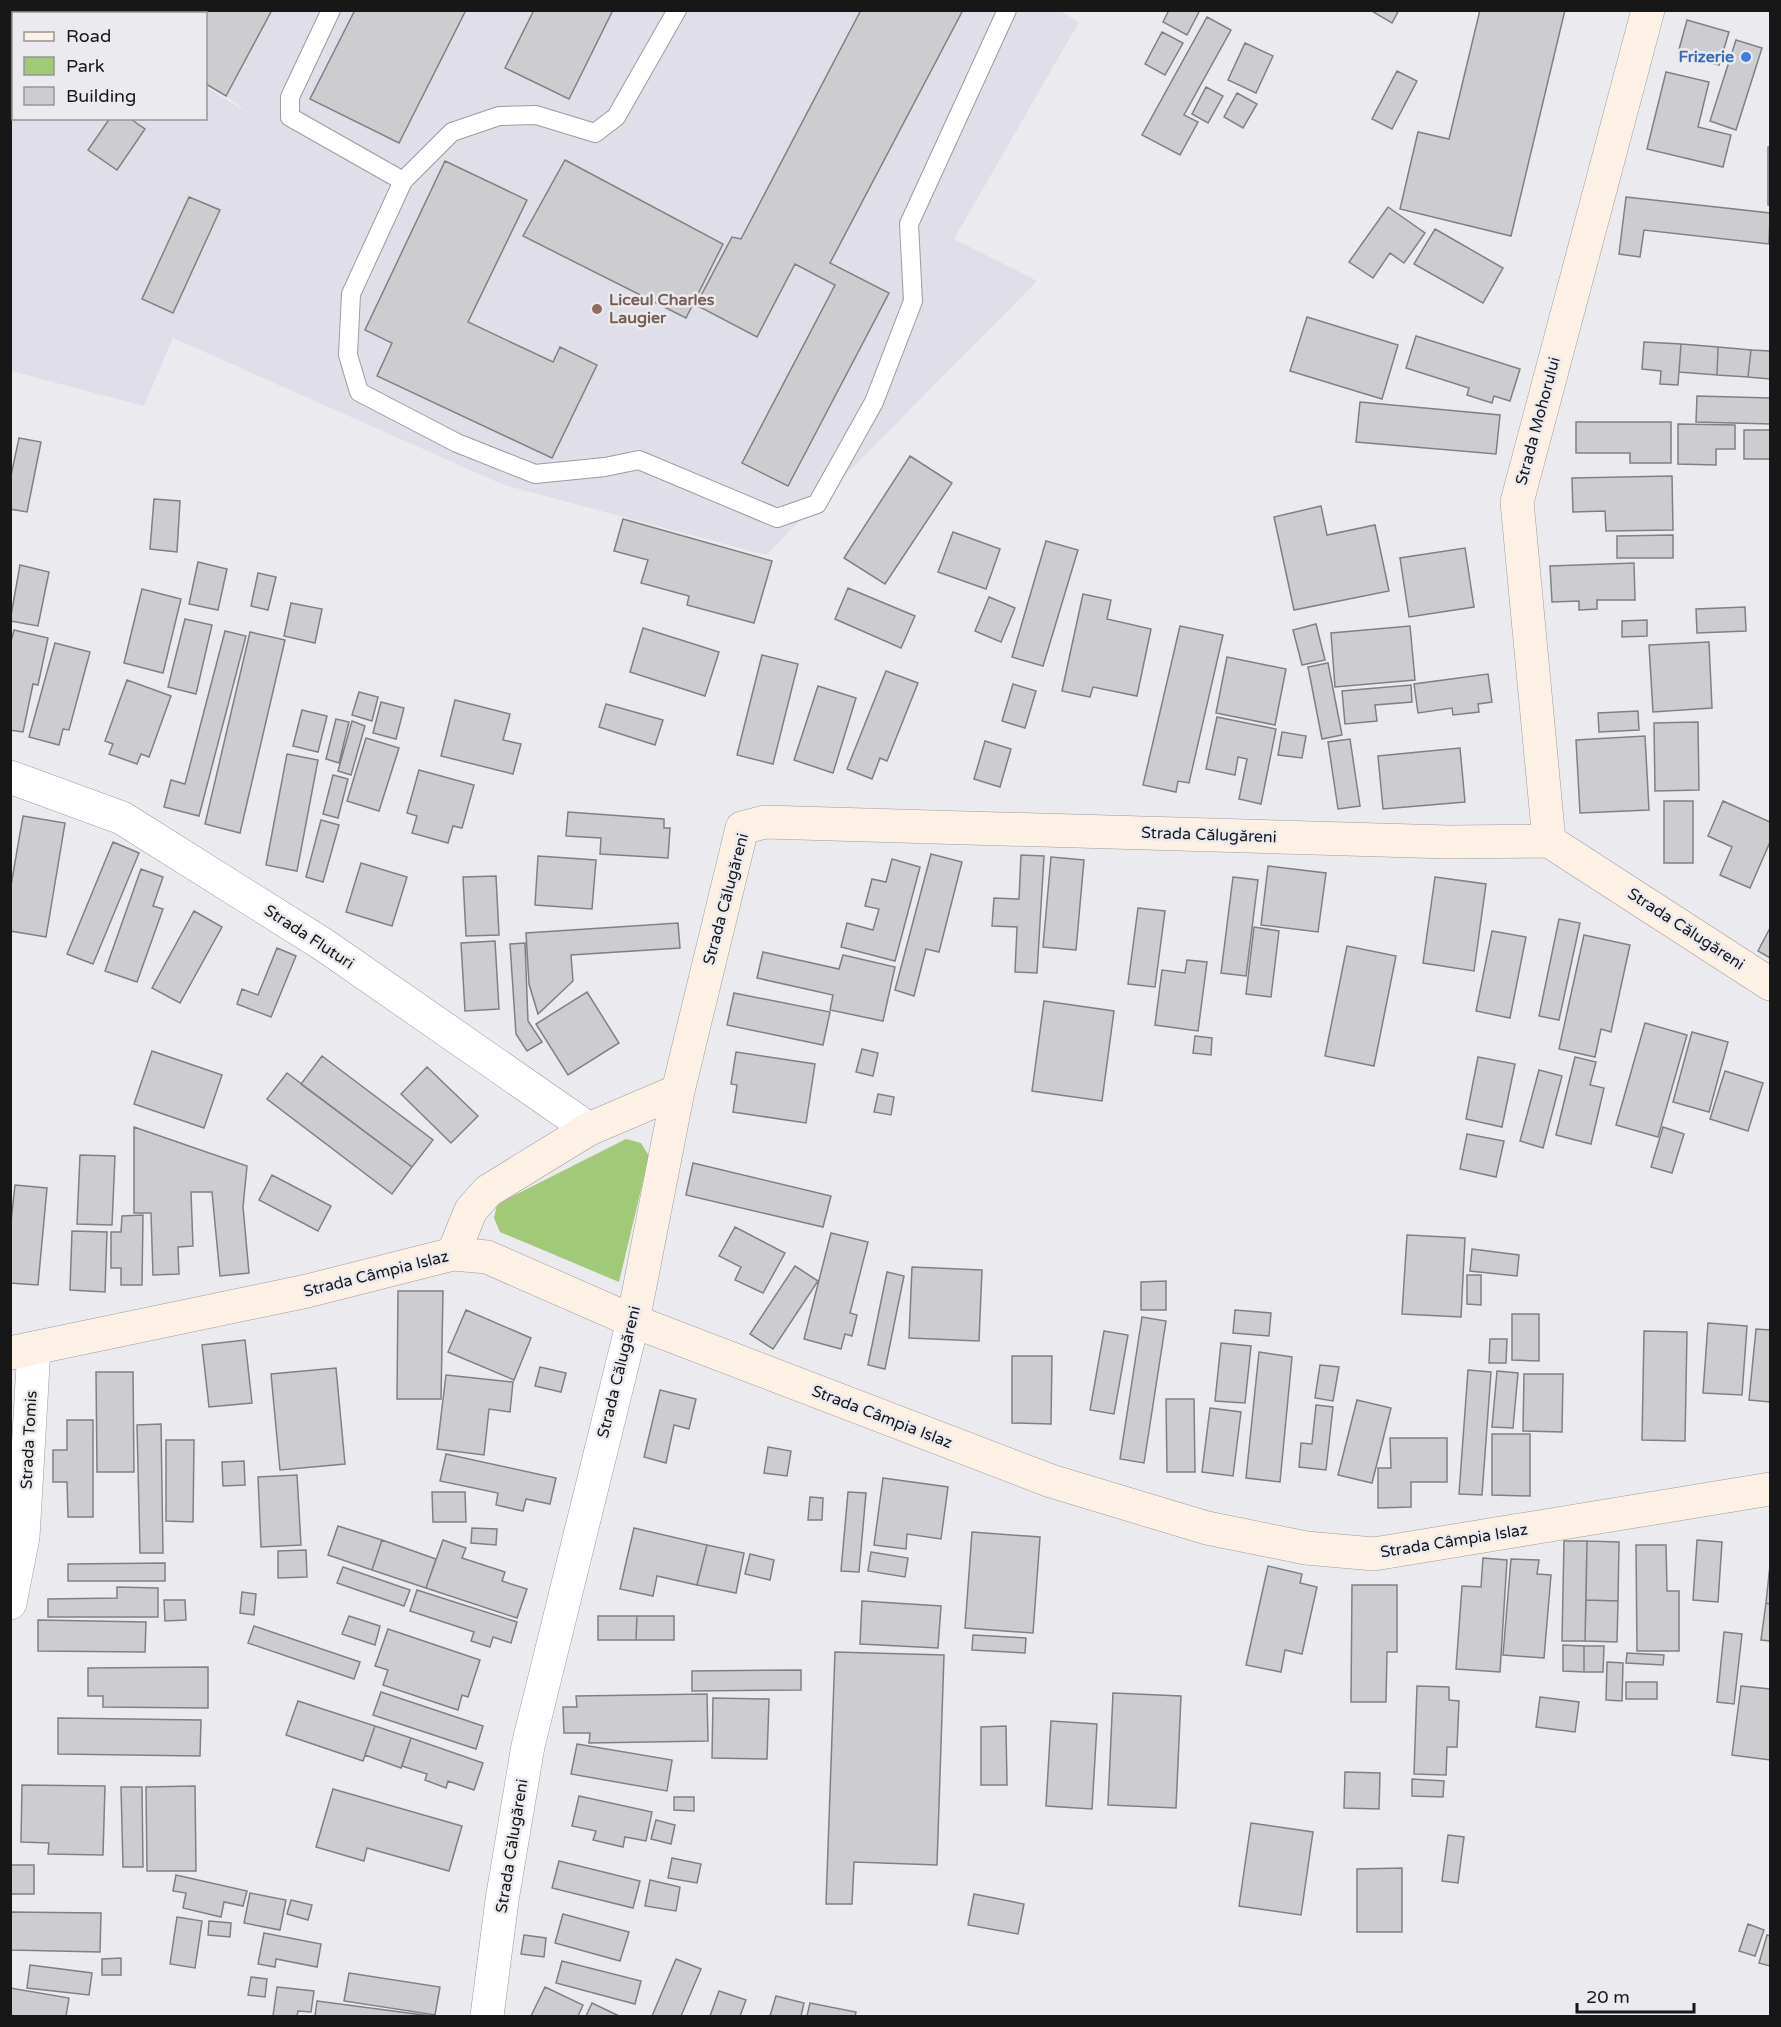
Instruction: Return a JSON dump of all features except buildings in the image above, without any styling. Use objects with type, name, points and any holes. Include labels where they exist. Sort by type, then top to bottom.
[{"type":"street","name":"Strada Mohorului","points":[[1549,841],[1517,502],[1648,10]]},
{"type":"street","name":"Strada Fluturi","points":[[10,777],[122,818],[324,945],[589,1129]]},
{"type":"street","name":"Strada Călugăreni","points":[[487,2016],[528,1746],[633,1321],[678,1091],[742,828],[765,822],[1448,842],[1549,841],[1770,984]]},
{"type":"street","points":[[453,1254],[471,1210],[488,1191],[589,1129],[678,1091]]},
{"type":"street","name":"Strada Câmpia Islaz","points":[[22,1351],[308,1291],[453,1254],[487,1257],[633,1321],[1051,1481],[1207,1528],[1306,1548],[1374,1554],[1770,1489]]},
{"type":"street","name":"Strada Tomis","points":[[10,1603],[23,1537],[22,1351]]},
{"type":"lane","points":[[331,10],[290,97],[290,117],[403,181]]},
{"type":"lane","points":[[677,10],[616,117],[596,132],[536,114],[499,116],[452,132],[403,181],[351,294],[348,355],[359,392],[457,443],[535,474],[605,467],[639,460],[777,518],[817,504],[874,402],[913,301],[909,224],[1007,10]]},
{"type":"shaded area","name":"Liceul Charles Laugier","points":[[1058,10],[1079,22],[954,239],[1037,281],[766,555],[504,485],[173,338],[144,406],[11,371],[10,11],[150,11],[12,12],[12,120],[207,120],[207,88],[250,114],[226,96],[272,11]]},
{"type":"green space","points":[[626,1139],[641,1143],[649,1156],[619,1282],[500,1232],[494,1218],[497,1204]]},
{"type":"place","name":"Frizerie","points":[[1746,57]]},
{"type":"place","name":"Liceul Charles Laugier","points":[[597,309]]}]
